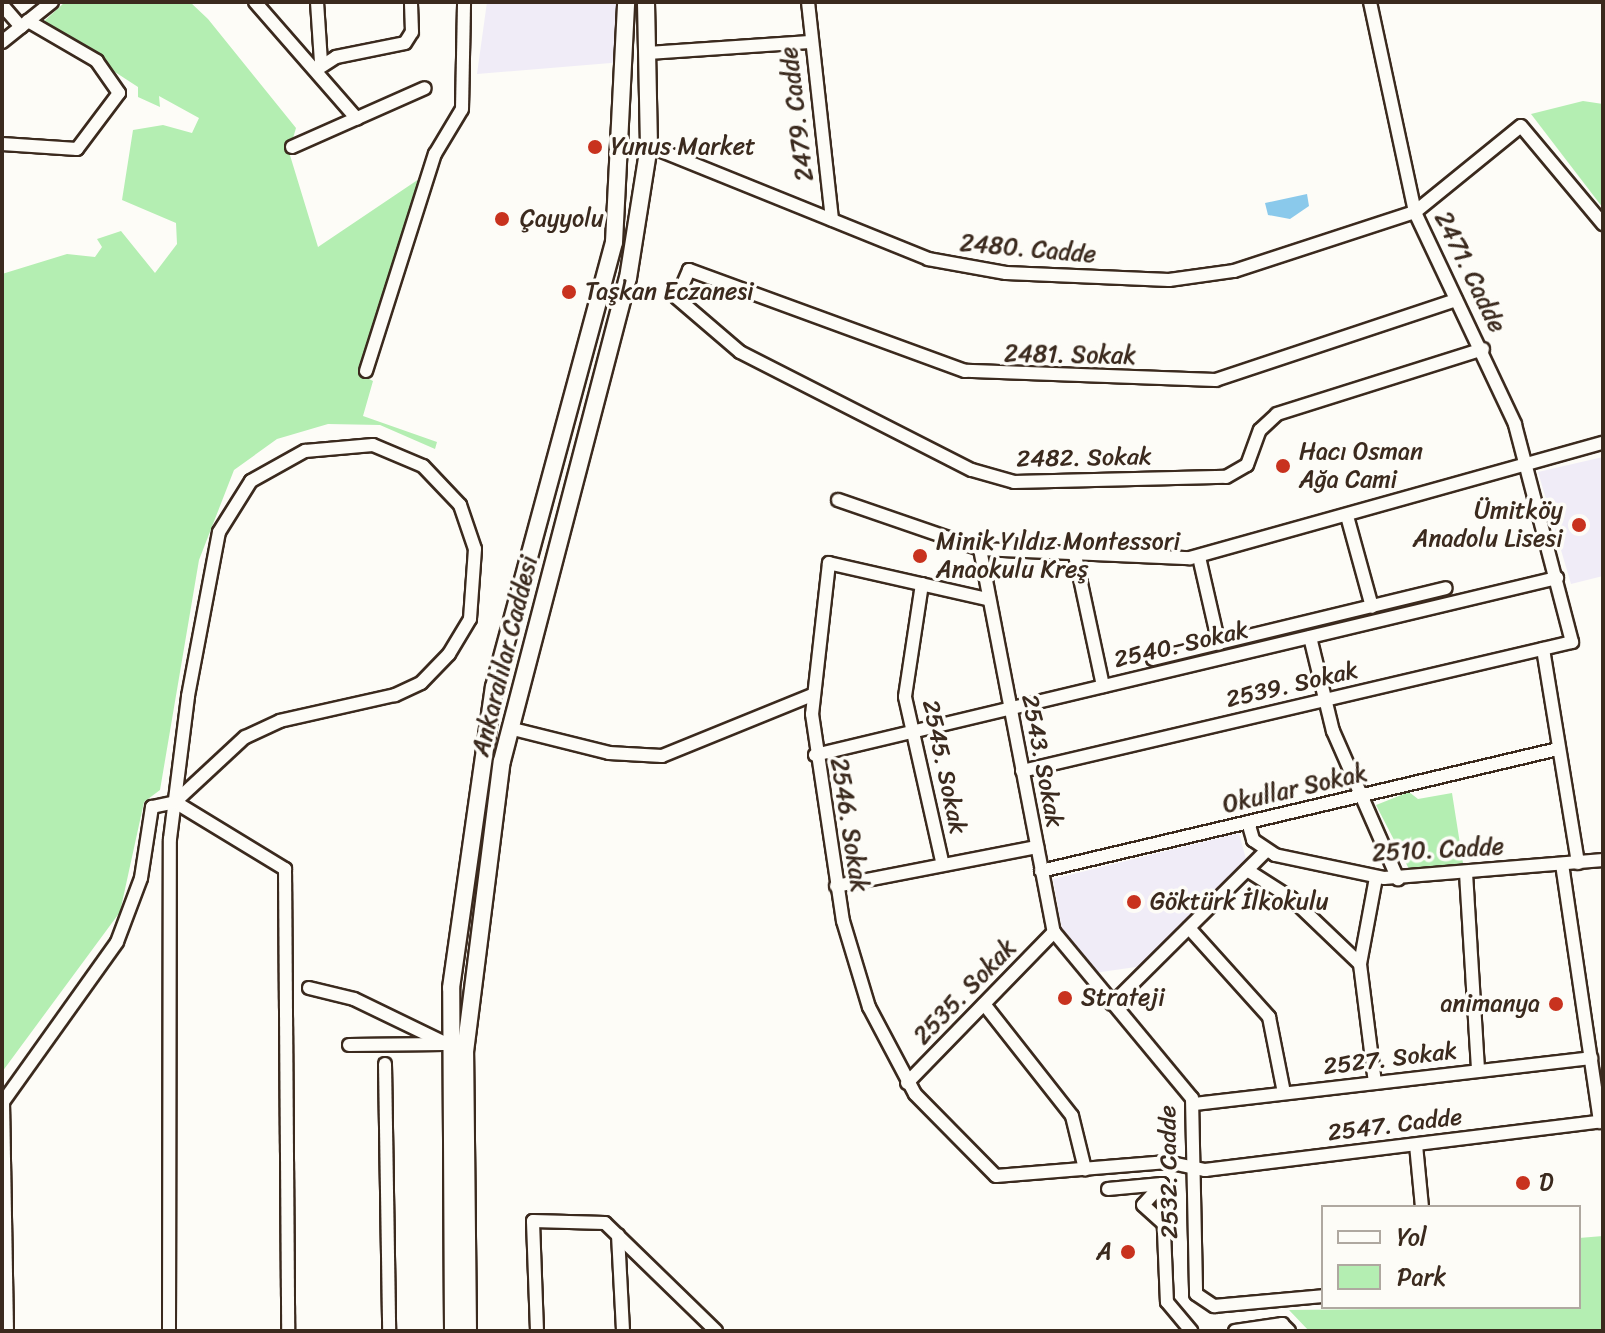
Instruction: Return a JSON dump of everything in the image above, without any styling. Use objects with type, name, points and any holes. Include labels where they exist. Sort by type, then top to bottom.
[{"type":"main road","name":"Ankaralılar Caddesi","points":[[453,1331],[447,1044],[487,721],[593,333],[614,242],[624,138],[626,2]]},
{"type":"main road","name":"Ankaralılar Caddesi","points":[[468,1331],[465,1052],[509,728],[614,337],[649,146],[646,2]]},
{"type":"main road","points":[[624,138],[649,146]]},
{"type":"main road","points":[[593,333],[614,337]]},
{"type":"main road","points":[[487,721],[509,728]]},
{"type":"street","points":[[2,42],[52,2]]},
{"type":"street","points":[[255,2],[318,66],[357,119]]},
{"type":"street","points":[[317,2],[318,66]]},
{"type":"street","points":[[318,66],[405,43],[412,32],[411,2]]},
{"type":"street","points":[[366,371],[435,154],[462,109],[466,70],[464,2]]},
{"type":"street","name":"2479. Cadde","points":[[808,2],[832,220]]},
{"type":"street","name":"2471. Cadde","points":[[1370,2],[1415,212],[1483,349],[1529,462],[1572,642]]},
{"type":"street","points":[[2,5],[24,24],[97,61],[119,93],[77,149],[2,144]]},
{"type":"street","points":[[648,53],[810,42]]},
{"type":"street","points":[[292,147],[425,88]]},
{"type":"street","points":[[1415,212],[1521,126],[1603,224]]},
{"type":"street","name":"2480. Cadde","points":[[649,146],[950,266],[1169,280],[1234,271],[1415,212]]},
{"type":"street","name":"2481. Sokak","points":[[689,270],[922,360],[1011,376],[1224,379],[1456,300]]},
{"type":"street","name":"2482. Sokak","points":[[689,270],[677,298],[715,336],[1006,481],[1226,477],[1247,465],[1260,430],[1277,414],[1483,349]]},
{"type":"street","points":[[838,500],[980,549],[1075,555],[1199,557],[1603,443]]},
{"type":"street","points":[[7,1331],[3,1102],[117,942],[141,878],[152,807],[175,802],[245,737],[280,721],[395,695],[421,683],[449,654],[470,619],[478,564],[460,505],[423,466],[373,445],[325,447],[269,468],[235,499],[216,547],[175,802],[168,907],[169,1331]]},
{"type":"street","points":[[1347,516],[1372,607]]},
{"type":"street","name":"2543. Sokak","points":[[980,549],[1008,709],[1054,932]]},
{"type":"street","points":[[1075,555],[1103,686]]},
{"type":"street","points":[[1199,557],[1219,644]]},
{"type":"street","name":"2546. Sokak","points":[[922,584],[829,563],[812,695],[815,755],[836,886],[861,985],[907,1083],[996,1176],[1085,1169]]},
{"type":"street","name":"2540. Sokak","points":[[815,755],[1557,578]]},
{"type":"street","points":[[922,584],[987,599]]},
{"type":"street","name":"2545. Sokak","points":[[922,584],[905,673],[910,732],[943,865]]},
{"type":"street","points":[[1153,659],[1446,588]]},
{"type":"street","points":[[1257,634],[1261,649]]},
{"type":"street","points":[[1310,637],[1324,700],[1361,796],[1398,879]]},
{"type":"street","name":"2539. Sokak","points":[[1022,771],[1572,642]]},
{"type":"street","points":[[1543,649],[1578,863]]},
{"type":"street","points":[[509,728],[609,753],[662,756],[812,695]]},
{"type":"street","name":"Okullar Sokak","points":[[1041,871],[1558,749]]},
{"type":"street","points":[[175,802],[285,869],[288,1331]]},
{"type":"street","points":[[1112,1004],[1266,851],[1248,822]]},
{"type":"street","points":[[836,886],[1037,847]]},
{"type":"street","name":"2510. Cadde","points":[[1266,851],[1376,878],[1398,879],[1603,860]]},
{"type":"street","points":[[1562,864],[1601,1122]]},
{"type":"street","points":[[1247,870],[1291,898],[1360,964]]},
{"type":"street","points":[[1466,873],[1478,1071]]},
{"type":"street","points":[[1375,1083],[1360,964],[1376,878]]},
{"type":"street","points":[[1189,928],[1269,1017],[1284,1093]]},
{"type":"street","name":"2535. Sokak","points":[[907,1083],[1054,932]]},
{"type":"street","name":"2532. Cadde","points":[[1054,932],[1194,1104],[1193,1284],[1214,1306],[1321,1296]]},
{"type":"street","points":[[309,988],[354,999],[447,1044]]},
{"type":"street","points":[[984,1004],[1072,1116],[1085,1169]]},
{"type":"street","points":[[349,1045],[447,1044]]},
{"type":"street","name":"2527. Sokak","points":[[1194,1104],[1591,1058]]},
{"type":"street","points":[[385,1064],[389,1331]]},
{"type":"street","name":"2547. Cadde","points":[[1085,1169],[1167,1162],[1193,1167],[1416,1145],[1601,1122]]},
{"type":"street","points":[[1416,1145],[1422,1205]]},
{"type":"street","points":[[1108,1189],[1162,1184]]},
{"type":"street","points":[[1162,1184],[1169,1308],[1191,1331]]},
{"type":"street","points":[[1162,1184],[1143,1205],[1164,1224]]},
{"type":"street","points":[[537,1331],[533,1221],[605,1223],[716,1331]]},
{"type":"street","points":[[618,1235],[623,1331]]},
{"type":"street","points":[[1235,1331],[1282,1324],[1289,1331]]},
{"type":"shaded area","points":[[487,2],[621,2],[623,62],[477,74]]},
{"type":"shaded area","name":"Ümitköy Anadolu Lisesi","points":[[1603,457],[1603,576],[1571,584],[1538,472]]},
{"type":"shaded area","name":"Göktürk İlkokulu","points":[[1239,833],[1247,863],[1143,966],[1094,973],[1064,940],[1053,879]]},
{"type":"green space","points":[[65,2],[190,2],[208,19],[296,128],[289,152],[318,247],[419,179],[359,374],[373,381],[363,416],[437,442],[435,449],[380,425],[328,424],[277,439],[234,470],[199,560],[160,790],[144,802],[120,912],[2,1072],[2,274],[67,254],[95,257],[102,247],[97,239],[121,231],[155,273],[177,244],[176,223],[122,200],[133,130],[163,125],[192,133],[199,118],[159,96],[160,107],[138,97],[138,87],[41,24]]},
{"type":"green space","points":[[1583,101],[1603,104],[1603,208],[1531,114]]},
{"type":"green space","points":[[1409,792],[1418,799],[1452,793],[1463,863],[1410,871],[1376,805]]},
{"type":"green space","points":[[1603,1236],[1603,1331],[1309,1331],[1289,1310],[1581,1309],[1581,1238]]},
{"type":"water","points":[[1307,194],[1309,206],[1290,219],[1268,215],[1265,203]]},
{"type":"place","name":"Yunus Market","points":[[595,147]]},
{"type":"place","name":"Çayyolu","points":[[502,219]]},
{"type":"place","name":"Taşkan Eczanesi","points":[[569,292]]},
{"type":"place","name":"Hacı Osman Ağa Cami","points":[[1283,466]]},
{"type":"place","name":"Ümitköy Anadolu Lisesi","points":[[1579,525]]},
{"type":"place","name":"Minik Yıldız Montessori Anaokulu Kreş","points":[[920,556]]},
{"type":"place","name":"Göktürk İlkokulu","points":[[1134,902]]},
{"type":"place","name":"Strateji","points":[[1065,998]]},
{"type":"place","name":"animanya","points":[[1556,1004]]},
{"type":"place","name":"D","points":[[1523,1183]]},
{"type":"place","name":"A","points":[[1128,1252]]}]
